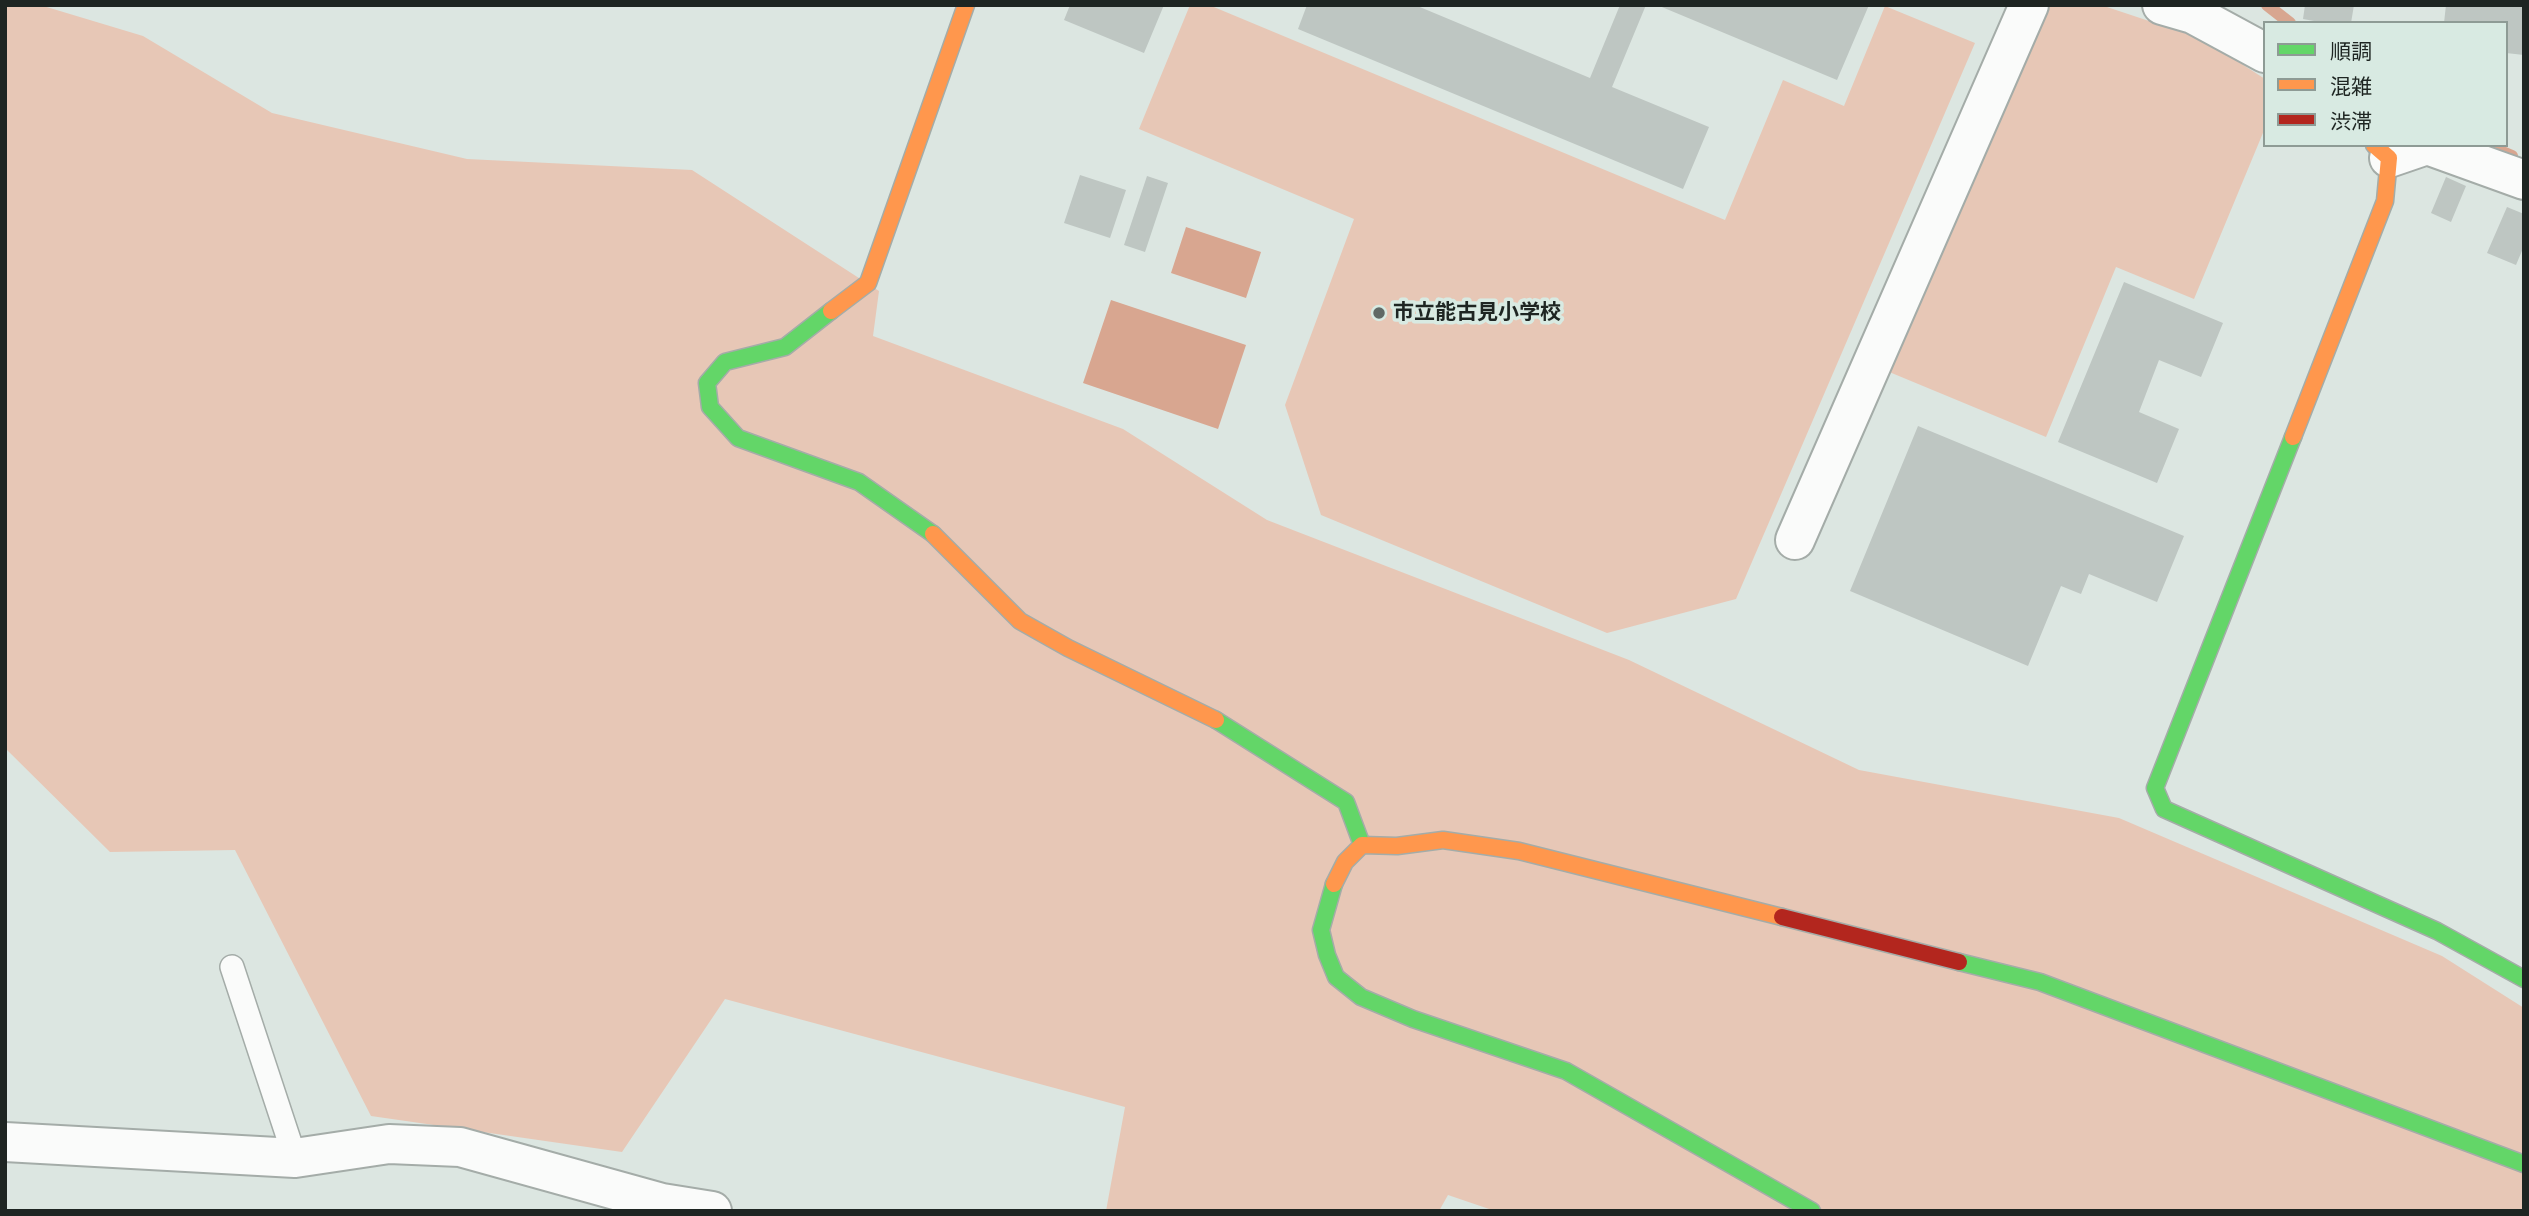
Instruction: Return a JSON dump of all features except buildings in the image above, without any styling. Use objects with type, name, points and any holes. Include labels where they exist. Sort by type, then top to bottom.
[{"type":"street","points":[[966,5],[869,283],[785,347],[725,362],[707,383],[710,407],[738,438],[859,482],[927,528],[1020,621],[1068,648],[1217,720],[1346,802],[1362,845]]},
{"type":"street","points":[[1795,540],[2029,5]]},
{"type":"street","points":[[2184,8],[2263,52]]},
{"type":"street","points":[[2414,147],[2381,152],[2385,201],[2155,788],[2164,809],[2437,931],[2524,979]]},
{"type":"street","points":[[2433,147],[2524,180]]},
{"type":"street","points":[[1812,1211],[1566,1071],[1413,1020],[1361,997],[1336,977],[1321,930],[1331,890],[1345,862],[1362,845],[1397,846],[1443,840],[1519,851],[2039,982],[2524,1164]]},
{"type":"street","points":[[5,1142],[295,1158],[389,1144],[460,1147],[662,1203],[712,1211]]},
{"type":"lane","points":[[232,967],[295,1158]]},
{"type":"shaded area","points":[[5,5],[40,5],[143,36],[272,113],[467,159],[692,170],[879,291],[873,336],[1123,429],[1267,520],[1629,660],[1859,770],[2119,818],[2442,956],[2524,1008],[2524,1211],[1495,1211],[1448,1195],[1439,1211],[1106,1211],[1125,1107],[725,999],[622,1152],[371,1116],[235,850],[110,852],[5,748]]},
{"type":"shaded area","points":[[1190,5],[1209,5],[1725,220],[1783,80],[1844,106],[1885,6],[1975,43],[1736,599],[1607,633],[1321,515],[1285,405],[1354,219],[1139,129]]},
{"type":"shaded area","points":[[2043,5],[2101,5],[2203,39],[2263,78],[2263,133],[2194,299],[2116,267],[2046,437],[1882,369]]},
{"type":"shaded area","points":[[1186,227],[1261,252],[1246,298],[1171,273]]},
{"type":"shaded area","points":[[1111,300],[1246,345],[1218,429],[1083,383]]},
{"type":"waterway","points":[[2267,5],[2287,21]]},
{"type":"waterway","points":[[2491,147],[2512,156]]},
{"type":"traffic: fast","points":[[831,311],[785,347],[725,362],[707,383],[710,407],[738,438],[859,482],[933,534]]},
{"type":"traffic: fast","points":[[2293,437],[2155,788],[2164,809],[2437,931],[2524,979]]},
{"type":"traffic: fast","points":[[1216,720],[1346,802],[1362,845]]},
{"type":"traffic: fast","points":[[1334,884],[1321,930],[1336,977],[1361,997],[1413,1019],[1566,1071],[1812,1211]]},
{"type":"traffic: fast","points":[[1959,962],[2040,982],[2524,1164]]},
{"type":"traffic: slow","points":[[831,311],[868,283],[966,5]]},
{"type":"traffic: slow","points":[[2293,437],[2385,201],[2389,158],[2376,147]]},
{"type":"traffic: slow","points":[[933,534],[1020,621],[1068,648],[1216,720]]},
{"type":"traffic: slow","points":[[1334,884],[1345,862],[1362,845],[1397,846],[1443,840],[1519,851],[1782,917]]},
{"type":"traffic: jam","points":[[1782,917],[1959,962]]},
{"type":"place","name":"市立能古見小学校","points":[[1379,313]]}]
